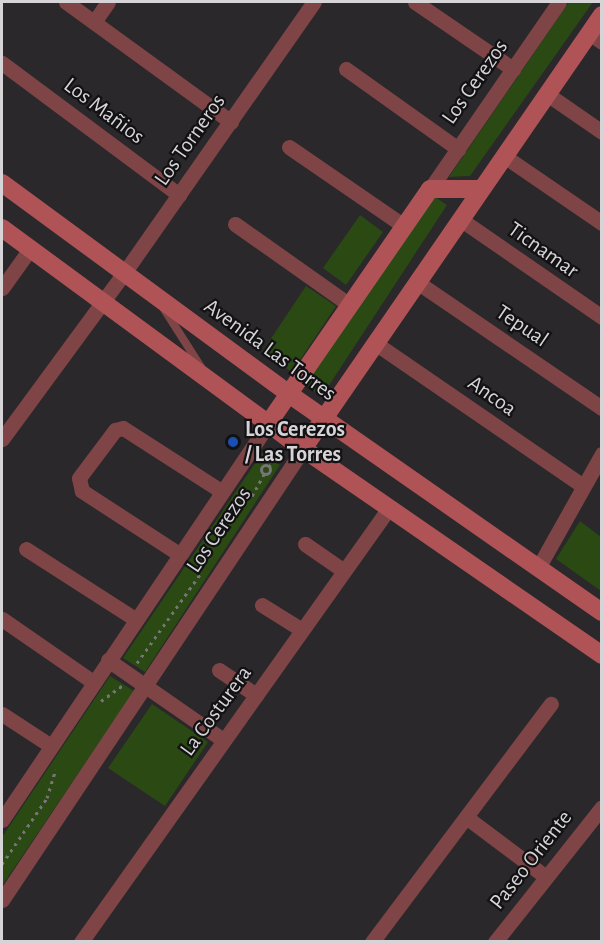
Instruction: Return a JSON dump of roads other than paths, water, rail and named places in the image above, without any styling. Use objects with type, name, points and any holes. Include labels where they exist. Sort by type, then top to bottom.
[{"type":"main road","name":"Los Cerezos","points":[[303,449],[547,94],[595,38],[602,15]]},
{"type":"main road","name":"Avenida Las Torres","points":[[2,183],[289,394],[602,612]]},
{"type":"main road","name":"Los Cerezos","points":[[268,424],[430,189]]},
{"type":"main road","points":[[430,189],[480,189]]},
{"type":"main road","points":[[2,228],[303,449],[602,655]]},
{"type":"street","points":[[66,2],[231,122]]},
{"type":"street","points":[[94,22],[108,2]]},
{"type":"street","name":"Los Torneros","points":[[2,439],[179,195],[314,2]]},
{"type":"street","points":[[415,2],[513,69]]},
{"type":"street","name":"Los Cerezos","points":[[430,189],[559,2]]},
{"type":"street","name":"Los Mañios","points":[[2,63],[179,195]]},
{"type":"street","points":[[346,69],[458,149]]},
{"type":"street","points":[[547,94],[602,132]]},
{"type":"street","points":[[289,147],[404,226]]},
{"type":"street","points":[[504,156],[602,223]]},
{"type":"street","name":"Ticnamar","points":[[460,219],[602,317]]},
{"type":"street","points":[[235,224],[350,305]]},
{"type":"street","points":[[2,288],[30,249]]},
{"type":"street","name":"Tepual","points":[[417,282],[602,408]]},
{"type":"street","name":"Ancoa","points":[[375,343],[583,486]]},
{"type":"street","name":"Los Cerezos","points":[[4,812],[268,424]]},
{"type":"street","points":[[179,554],[82,491],[78,485],[113,433],[123,428],[221,491]]},
{"type":"street","name":"Los Cerezos","points":[[2,900],[303,449]]},
{"type":"street","points":[[538,568],[602,454]]},
{"type":"street","name":"La Costurera","points":[[81,942],[389,508]]},
{"type":"street","points":[[305,544],[344,571]]},
{"type":"street","points":[[26,549],[135,619]]},
{"type":"street","points":[[262,605],[302,630]]},
{"type":"street","points":[[2,619],[93,682]]},
{"type":"street","points":[[108,660],[223,740]]},
{"type":"street","points":[[219,670],[256,695]]},
{"type":"street","points":[[379,939],[466,817],[551,704]]},
{"type":"street","points":[[2,714],[51,746]]},
{"type":"street","name":"Paseo Oriente","points":[[495,942],[602,807]]},
{"type":"street","points":[[466,817],[546,877]]},
{"type":"lane","points":[[157,297],[209,380]]},
{"type":"place","name":"Los Cerezos / Las Torres","points":[[233,442]]}]
